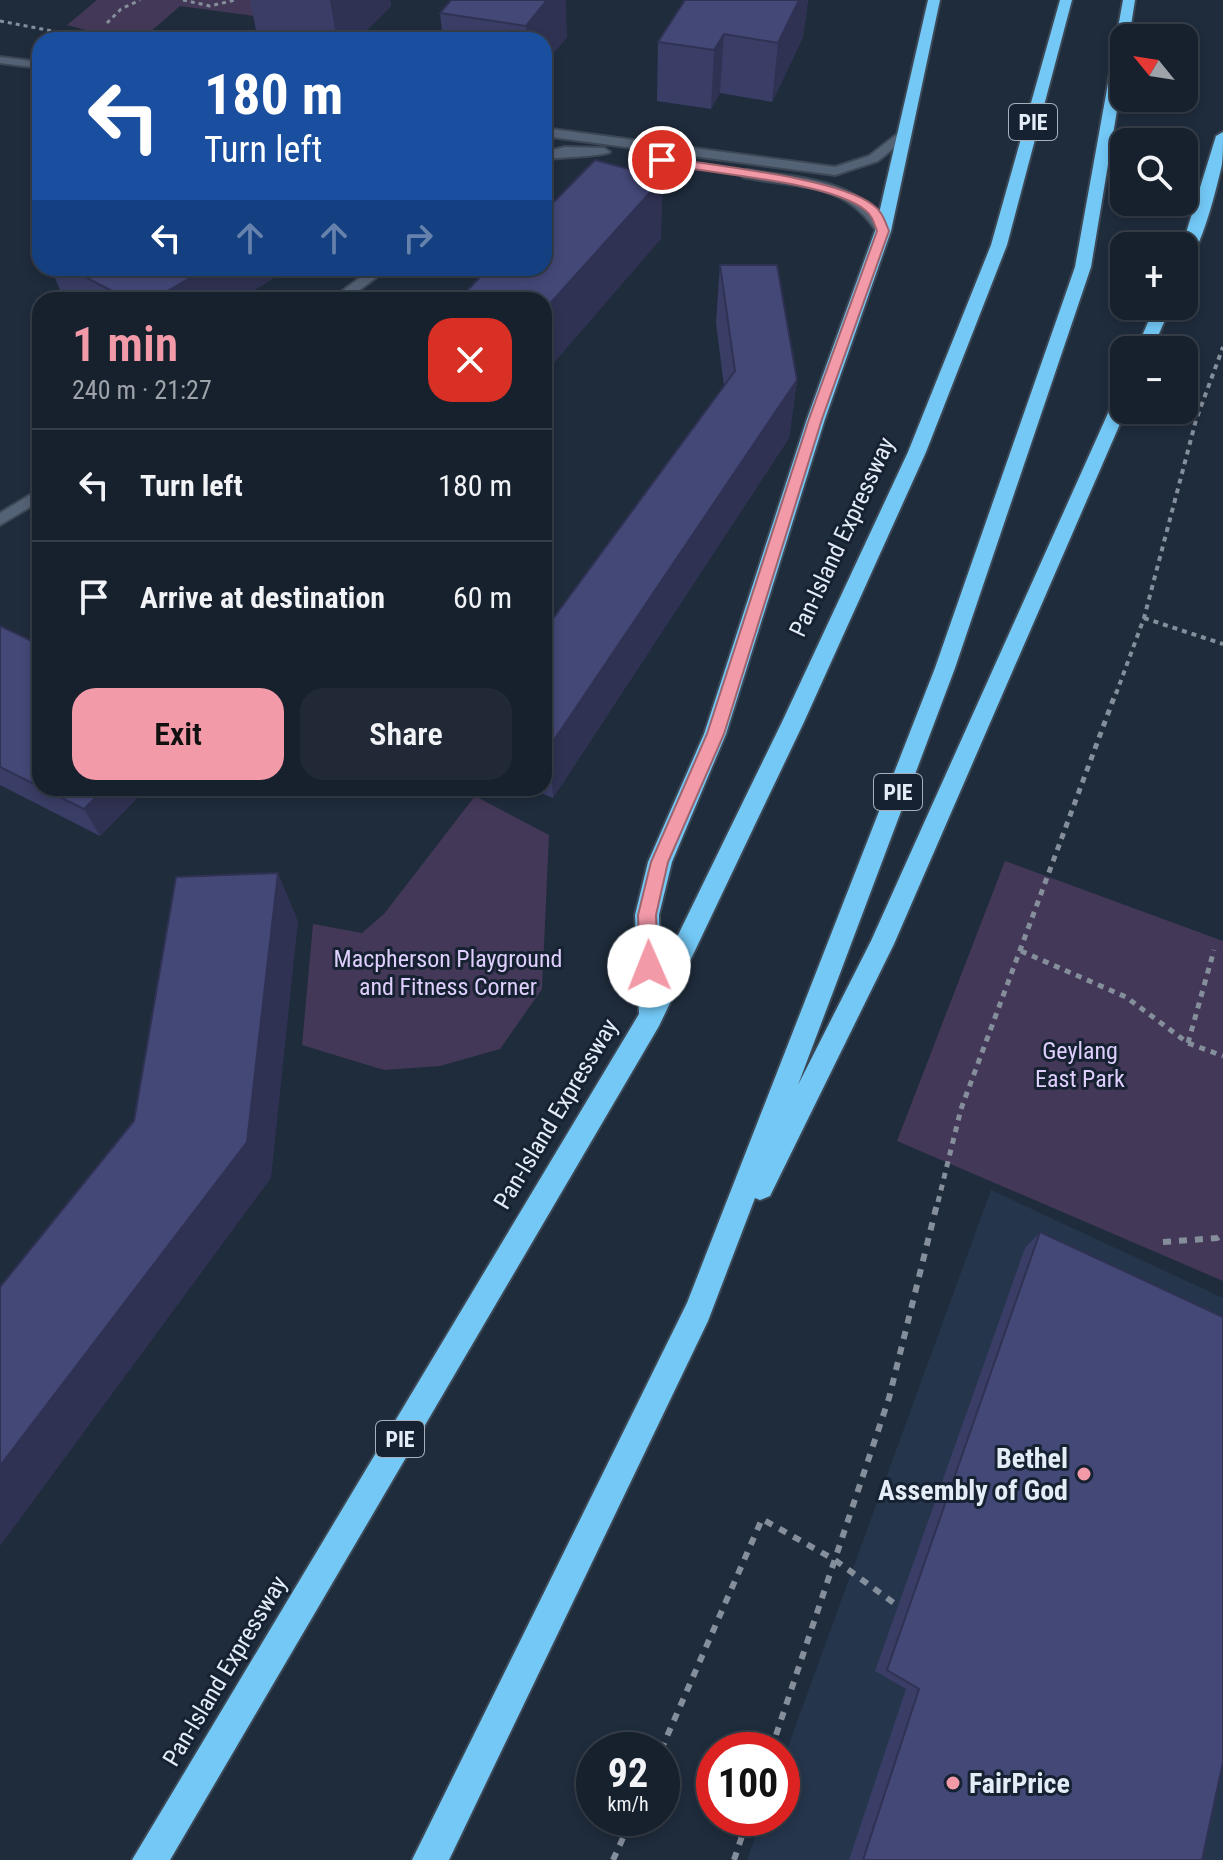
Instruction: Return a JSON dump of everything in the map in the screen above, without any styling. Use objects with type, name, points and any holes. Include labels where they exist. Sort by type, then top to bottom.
[{"type":"highway","points":[[650,1018],[647,915],[660,862],[715,734],[816,419],[883,231],[934,0]]},
{"type":"highway","name":"Pan-Island Expressway","points":[[150,1860],[650,1018],[793,722],[917,452],[999,245],[1066,0]]},
{"type":"highway","name":"PIE","points":[[430,1860],[698,1311],[945,668],[1083,267],[1129,0]]},
{"type":"highway","points":[[1195,232],[1223,136]]},
{"type":"highway","points":[[698,1311],[882,944],[1111,424]]},
{"type":"street","points":[[0,60],[32,64]]},
{"type":"street","points":[[552,133],[835,171],[874,160],[888,152],[905,134]]},
{"type":"street","points":[[552,154],[594,151],[723,170]]},
{"type":"street","points":[[737,173],[837,191],[869,207],[878,217],[883,231]]},
{"type":"street","points":[[348,292],[371,276]]},
{"type":"street","points":[[0,520],[32,499]]},
{"type":"path","points":[[107,23],[126,0]]},
{"type":"path","points":[[121,9],[140,0]]},
{"type":"path","points":[[183,0],[210,6],[235,0]]},
{"type":"path","points":[[0,21],[57,32]]},
{"type":"path","points":[[777,1732],[889,1398],[961,1109],[1144,618],[1196,420],[1223,347]]},
{"type":"path","points":[[1144,618],[1223,644]]},
{"type":"path","points":[[1188,1043],[1214,950]]},
{"type":"path","points":[[1021,951],[1126,997],[1188,1043],[1223,1056]]},
{"type":"path","points":[[1163,1242],[1217,1238],[1223,1234]]},
{"type":"path","points":[[669,1732],[762,1519],[835,1560],[898,1606]]},
{"type":"path","points":[[613,1860],[624,1836]]},
{"type":"path","points":[[734,1860],[742,1836]]},
{"type":"shaded area","name":"Bethel Assembly of God","points":[[991,1190],[1223,1298],[1223,1860],[747,1860],[756,1836],[800,1836],[800,1732],[793,1732]]},
{"type":"green space","points":[[97,0],[280,0],[262,17],[180,6],[150,32],[93,32],[67,25]]},
{"type":"green space","name":"Macpherson Playground and Fitness Corner","points":[[475,796],[549,835],[542,989],[500,1049],[440,1066],[384,1070],[302,1045],[313,924],[362,933],[384,914]]},
{"type":"green space","name":"Geylang East Park","points":[[1005,861],[1223,941],[1223,1281],[897,1141]]},
{"type":"building","points":[[451,0],[547,0],[526,26],[440,13]]},
{"type":"building","points":[[685,0],[799,0],[778,43],[724,34],[714,50],[658,42]]},
{"type":"building","points":[[595,160],[663,178],[552,301],[552,292],[466,292],[481,276],[552,276],[552,204]]},
{"type":"building","points":[[720,265],[777,265],[797,380],[552,743],[552,620],[735,371]]},
{"type":"building","points":[[83,276],[193,276],[166,292],[114,292]]},
{"type":"building","points":[[0,626],[32,641],[32,783],[0,767]]},
{"type":"building","points":[[57,796],[97,796],[84,809]]},
{"type":"building","points":[[278,873],[247,1142],[0,1466],[0,1287],[134,1121],[176,877]]},
{"type":"building","name":"Bethel Assembly of God","points":[[1040,1232],[1223,1317],[1223,1762],[1202,1860],[863,1860],[919,1689],[887,1670]]},
{"type":"place","name":"Bethel Assembly of God","points":[[1084,1474]]},
{"type":"place","name":"FairPrice","points":[[953,1783]]},
{"type":"route","points":[[649,966],[647,915],[660,862],[715,734],[816,419],[883,231],[878,217],[869,207],[837,191],[662,160]]}]
